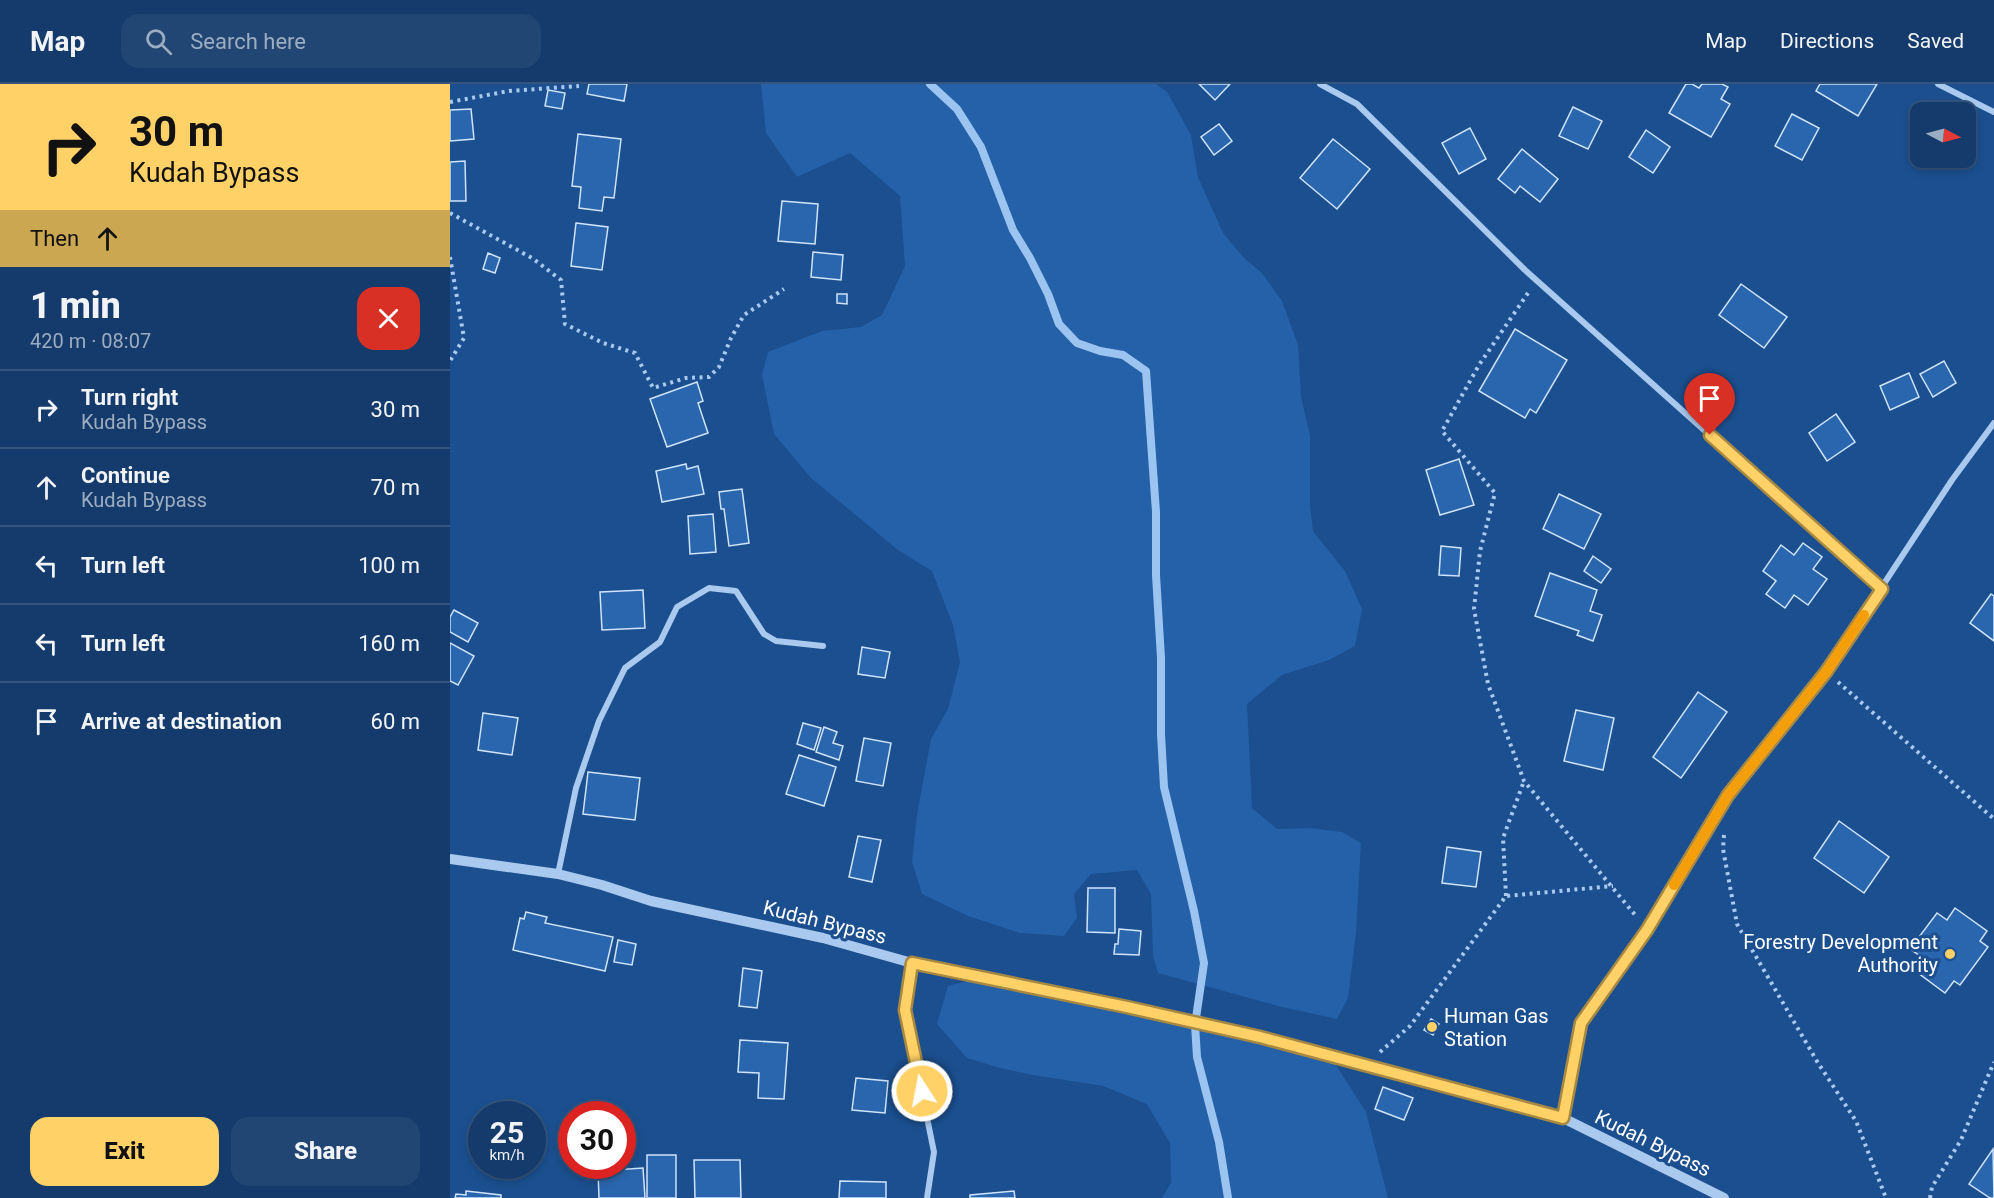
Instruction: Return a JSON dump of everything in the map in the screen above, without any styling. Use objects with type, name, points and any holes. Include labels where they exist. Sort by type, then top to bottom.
[{"type":"street","points":[[1320,84],[1357,104],[1538,281],[1882,589]]},
{"type":"street","points":[[1938,84],[1994,112]]},
{"type":"street","points":[[1563,1118],[1581,1023],[1647,930],[1728,795],[1826,672],[1952,480],[1994,423]]},
{"type":"street","points":[[558,874],[576,788],[599,721],[625,668],[660,642],[677,607],[709,588],[736,591],[764,634],[776,641],[823,646]]},
{"type":"street","name":"Kudah Bypass","points":[[450,859],[558,874],[651,901],[823,938],[912,963],[1260,1037],[1563,1118],[1724,1198]]},
{"type":"street","points":[[912,963],[905,1010],[934,1152],[927,1198]]},
{"type":"path","points":[[509,91],[513,84]]},
{"type":"path","points":[[450,102],[509,91],[579,86]]},
{"type":"path","points":[[450,213],[532,258],[561,280],[565,324],[603,343],[635,353],[653,388],[686,378],[709,377],[719,367],[744,315],[784,289]]},
{"type":"path","points":[[450,257],[464,338],[450,361]]},
{"type":"path","points":[[1538,281],[1513,313],[1479,365],[1442,431],[1495,493],[1479,551],[1474,609],[1488,684],[1524,781],[1647,930]]},
{"type":"path","points":[[1826,672],[1994,819]]},
{"type":"path","points":[[1363,1065],[1410,1026],[1506,896],[1503,838],[1524,781]]},
{"type":"path","points":[[1725,828],[1723,849],[1737,924],[1813,1054],[1856,1121],[1886,1198]]},
{"type":"path","points":[[1506,896],[1613,886]]},
{"type":"path","points":[[1930,1198],[1932,1187],[1961,1140],[1994,1062]]},
{"type":"shaded area","points":[[761,84],[1156,84],[1167,92],[1191,135],[1198,177],[1223,233],[1244,258],[1262,273],[1282,301],[1298,345],[1301,397],[1310,435],[1310,505],[1313,531],[1345,571],[1362,609],[1355,646],[1329,660],[1282,675],[1247,704],[1252,808],[1277,829],[1310,828],[1342,832],[1361,843],[1356,933],[1348,998],[1337,1019],[1282,1007],[1158,973],[1153,956],[1151,894],[1137,870],[1091,874],[1074,894],[1077,918],[1064,936],[1020,933],[968,916],[922,894],[912,862],[917,815],[931,739],[948,709],[960,662],[953,625],[932,571],[898,550],[811,478],[774,434],[762,375],[768,352],[822,331],[861,327],[882,315],[905,266],[900,196],[850,153],[797,177],[766,133]]},
{"type":"shaded area","points":[[982,977],[1314,1054],[1336,1065],[1366,1112],[1388,1198],[1162,1198],[1171,1183],[1170,1143],[1147,1104],[1103,1086],[1033,1075],[967,1058],[937,1024],[948,986]]},
{"type":"building","points":[[589,84],[627,84],[624,101],[587,94]]},
{"type":"building","points":[[1199,84],[1230,84],[1215,100]]},
{"type":"building","points":[[1686,84],[1699,88],[1702,84],[1722,84],[1728,87],[1721,99],[1730,104],[1711,137],[1669,113]]},
{"type":"building","points":[[1820,84],[1877,84],[1858,116],[1816,91]]},
{"type":"building","points":[[548,90],[565,93],[562,109],[545,106]]},
{"type":"building","points":[[1573,107],[1602,121],[1588,149],[1559,136]]},
{"type":"building","points":[[471,109],[474,139],[450,141],[450,110]]},
{"type":"building","points":[[1792,114],[1819,128],[1802,160],[1775,146]]},
{"type":"building","points":[[1219,124],[1232,141],[1214,155],[1201,137]]},
{"type":"building","points":[[1470,128],[1486,159],[1459,174],[1442,143]]},
{"type":"building","points":[[1646,130],[1670,147],[1653,173],[1629,157]]},
{"type":"building","points":[[578,134],[621,139],[614,198],[604,197],[602,211],[579,208],[581,187],[572,186]]},
{"type":"building","points":[[1333,139],[1370,169],[1337,209],[1300,178]]},
{"type":"building","points":[[1522,149],[1558,179],[1540,202],[1520,186],[1515,193],[1498,179]]},
{"type":"building","points":[[465,161],[466,201],[450,201],[450,162]]},
{"type":"building","points":[[782,201],[818,204],[815,244],[778,241]]},
{"type":"building","points":[[576,223],[608,227],[602,270],[571,266]]},
{"type":"building","points":[[813,252],[843,255],[841,280],[811,277]]},
{"type":"building","points":[[488,253],[500,258],[495,273],[483,269]]},
{"type":"building","points":[[1741,284],[1787,317],[1764,348],[1719,315]]},
{"type":"building","points":[[837,294],[847,294],[847,304],[837,303]]},
{"type":"building","points":[[1515,329],[1567,360],[1536,413],[1530,409],[1525,418],[1479,391]]},
{"type":"building","points":[[1944,361],[1956,383],[1933,397],[1920,374]]},
{"type":"building","points":[[1909,373],[1919,397],[1890,410],[1880,386]]},
{"type":"building","points":[[697,382],[703,401],[698,403],[708,433],[667,447],[650,399]]},
{"type":"building","points":[[1836,414],[1855,442],[1827,461],[1809,433]]},
{"type":"building","points":[[1459,459],[1474,505],[1440,515],[1426,470]]},
{"type":"building","points":[[686,464],[687,469],[698,466],[704,494],[662,502],[656,471]]},
{"type":"building","points":[[742,489],[749,543],[729,546],[724,509],[721,509],[719,492]]},
{"type":"building","points":[[1559,494],[1601,514],[1584,549],[1543,529]]},
{"type":"building","points":[[713,514],[716,552],[690,554],[688,516]]},
{"type":"building","points":[[1803,543],[1822,557],[1813,569],[1827,579],[1808,605],[1794,595],[1785,608],[1766,594],[1776,581],[1763,571],[1781,545],[1794,555]]},
{"type":"building","points":[[1441,546],[1461,548],[1459,576],[1439,575]]},
{"type":"building","points":[[1593,556],[1611,569],[1601,583],[1584,571]]},
{"type":"building","points":[[1550,573],[1597,590],[1590,611],[1602,615],[1593,641],[1577,635],[1579,631],[1535,616]]},
{"type":"building","points":[[643,590],[645,628],[602,630],[600,592]]},
{"type":"building","points":[[1991,594],[1994,596],[1994,641],[1970,623]]},
{"type":"building","points":[[454,610],[478,623],[468,642],[450,632],[450,617]]},
{"type":"building","points":[[450,643],[474,656],[458,685],[450,681]]},
{"type":"building","points":[[862,647],[890,652],[885,678],[858,674]]},
{"type":"building","points":[[1698,692],[1727,712],[1681,778],[1653,757]]},
{"type":"building","points":[[1576,710],[1614,718],[1603,770],[1564,761]]},
{"type":"building","points":[[483,713],[518,718],[512,755],[478,750]]},
{"type":"building","points":[[803,723],[821,728],[814,750],[797,744]]},
{"type":"building","points":[[824,727],[837,732],[833,743],[843,746],[839,760],[816,752]]},
{"type":"building","points":[[864,738],[891,743],[883,786],[856,781]]},
{"type":"building","points":[[799,755],[836,767],[824,806],[786,794]]},
{"type":"building","points":[[588,772],[640,778],[635,820],[583,814]]},
{"type":"building","points":[[1839,821],[1889,857],[1864,893],[1814,858]]},
{"type":"building","points":[[858,836],[881,840],[872,882],[849,877]]},
{"type":"building","points":[[1447,847],[1481,852],[1476,887],[1442,883]]},
{"type":"building","points":[[1088,888],[1115,888],[1115,933],[1087,932]]},
{"type":"building","name":"Forestry Development Authority","points":[[1955,908],[1987,931],[1980,941],[1988,947],[1960,985],[1954,981],[1945,993],[1914,970],[1923,958],[1910,949],[1937,913],[1947,920]]},
{"type":"building","points":[[526,912],[547,917],[545,923],[613,937],[605,971],[513,950],[520,918],[524,919]]},
{"type":"building","points":[[1119,929],[1141,931],[1139,955],[1114,954],[1115,944],[1118,944]]},
{"type":"building","points":[[618,940],[636,944],[632,965],[614,962]]},
{"type":"building","points":[[743,968],[762,971],[757,1008],[739,1006]]},
{"type":"building","points":[[1431,1019],[1439,1024],[1433,1035],[1424,1030]]},
{"type":"building","points":[[740,1040],[788,1043],[784,1099],[758,1098],[759,1073],[738,1072]]},
{"type":"building","points":[[856,1078],[888,1081],[885,1113],[852,1110]]},
{"type":"building","points":[[1383,1087],[1413,1098],[1404,1120],[1375,1109]]},
{"type":"building","points":[[1993,1149],[1994,1198],[1990,1198],[1969,1184]]},
{"type":"building","points":[[647,1155],[676,1155],[676,1198],[647,1198]]},
{"type":"building","points":[[694,1160],[740,1160],[741,1198],[695,1198]]},
{"type":"building","points":[[636,1168],[643,1168],[645,1198],[599,1198],[598,1179],[636,1179]]},
{"type":"building","points":[[840,1181],[886,1182],[886,1198],[839,1198]]},
{"type":"building","points":[[466,1191],[501,1195],[501,1198],[455,1198],[456,1194],[466,1195]]},
{"type":"building","points":[[1014,1191],[1015,1198],[970,1198],[970,1195]]},
{"type":"waterway","points":[[930,84],[957,109],[981,147],[1013,230],[1048,294],[1059,324],[1077,343],[1100,351],[1123,355],[1146,371],[1156,512],[1156,575],[1161,658],[1164,787],[1204,963],[1195,1025],[1197,1057],[1219,1142],[1228,1198]]},
{"type":"slow traffic","points":[[1674,885],[1728,795],[1826,672],[1864,615]]},
{"type":"place","name":"Forestry Development Authority","points":[[1950,954]]},
{"type":"place","name":"Human Gas Station","points":[[1432,1027]]},
{"type":"route","points":[[922,1091],[905,1010],[912,963],[1260,1037],[1563,1118],[1581,1023],[1647,930],[1728,795],[1826,672],[1882,589],[1710,435]]}]
